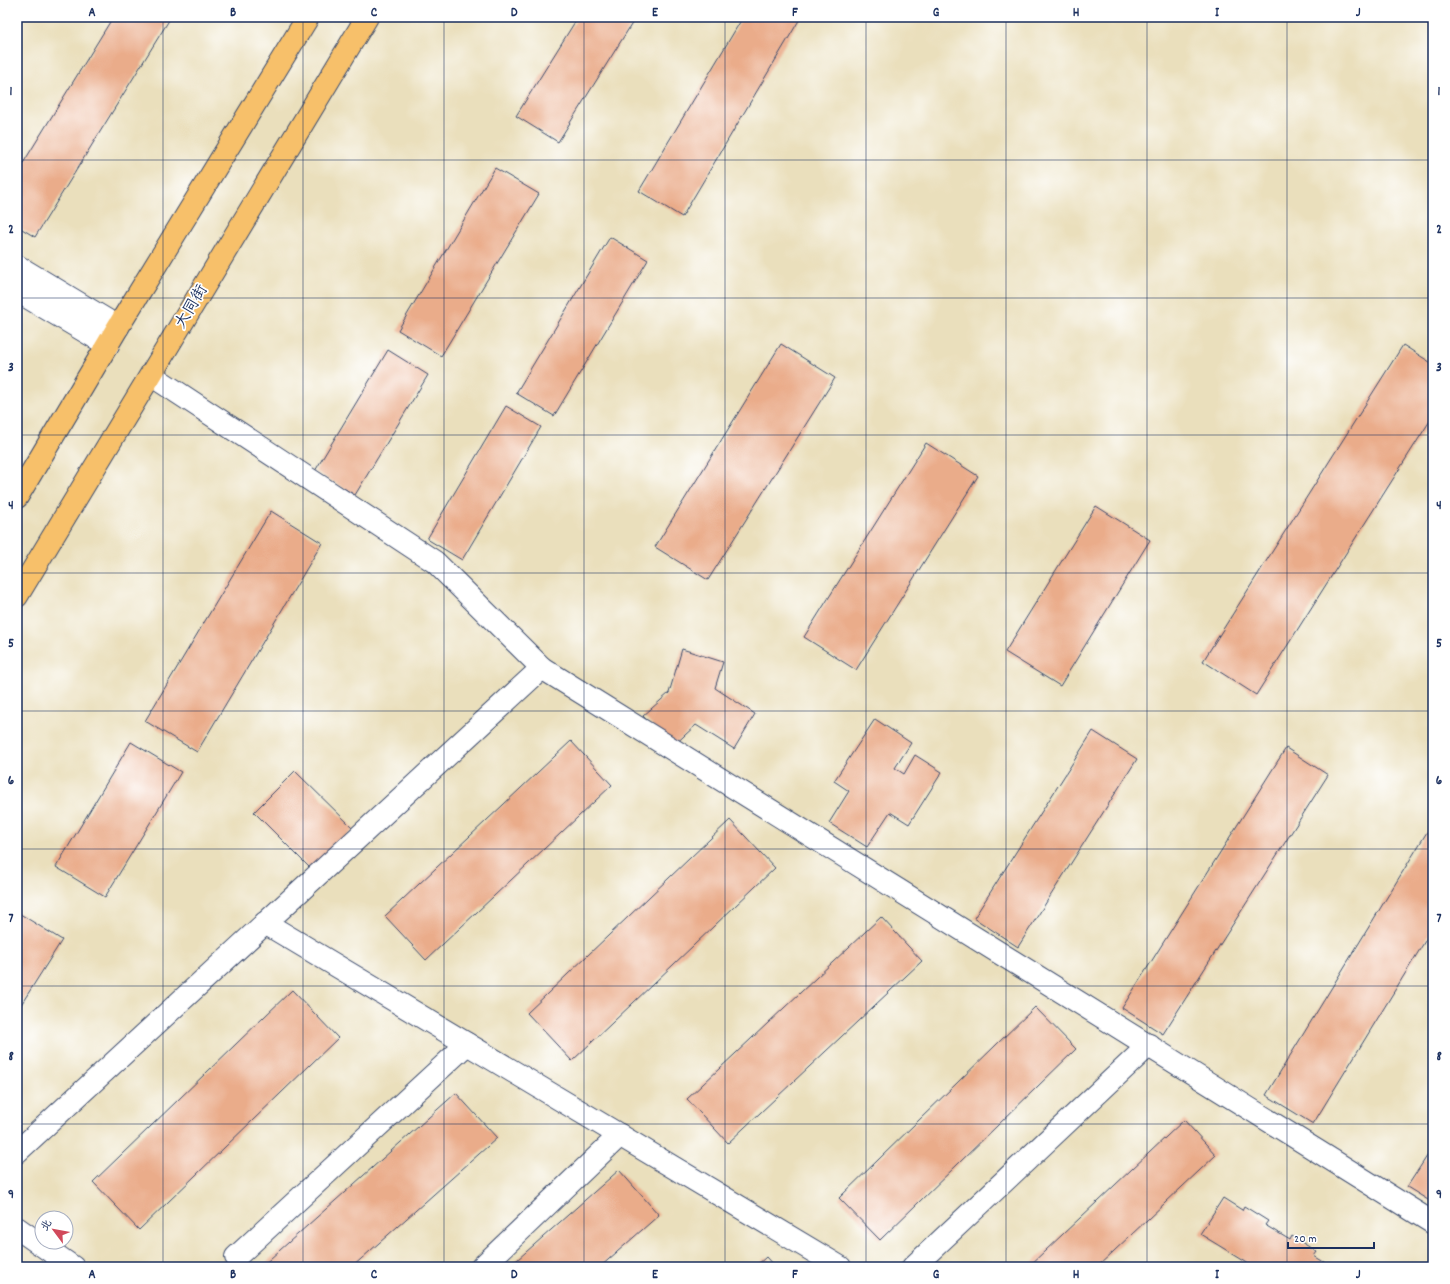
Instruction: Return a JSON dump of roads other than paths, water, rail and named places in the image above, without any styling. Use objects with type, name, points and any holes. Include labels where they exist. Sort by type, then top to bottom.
[{"type":"main road","points":[[17,497],[113,336],[308,17]]},
{"type":"main road","name":"大同街","points":[[17,596],[367,17]]},
{"type":"street","points":[[17,266],[113,336]]},
{"type":"street","points":[[17,291],[113,336]]},
{"type":"street","points":[[151,375],[435,562],[542,668],[1433,1223]]},
{"type":"street","points":[[17,1152],[542,668]]},
{"type":"street","points":[[265,923],[840,1267]]},
{"type":"street","points":[[236,1257],[467,1044]]},
{"type":"street","points":[[913,1267],[1149,1045]]},
{"type":"street","points":[[482,1267],[620,1135]]},
{"type":"street","points":[[17,1228],[73,1267]]}]
